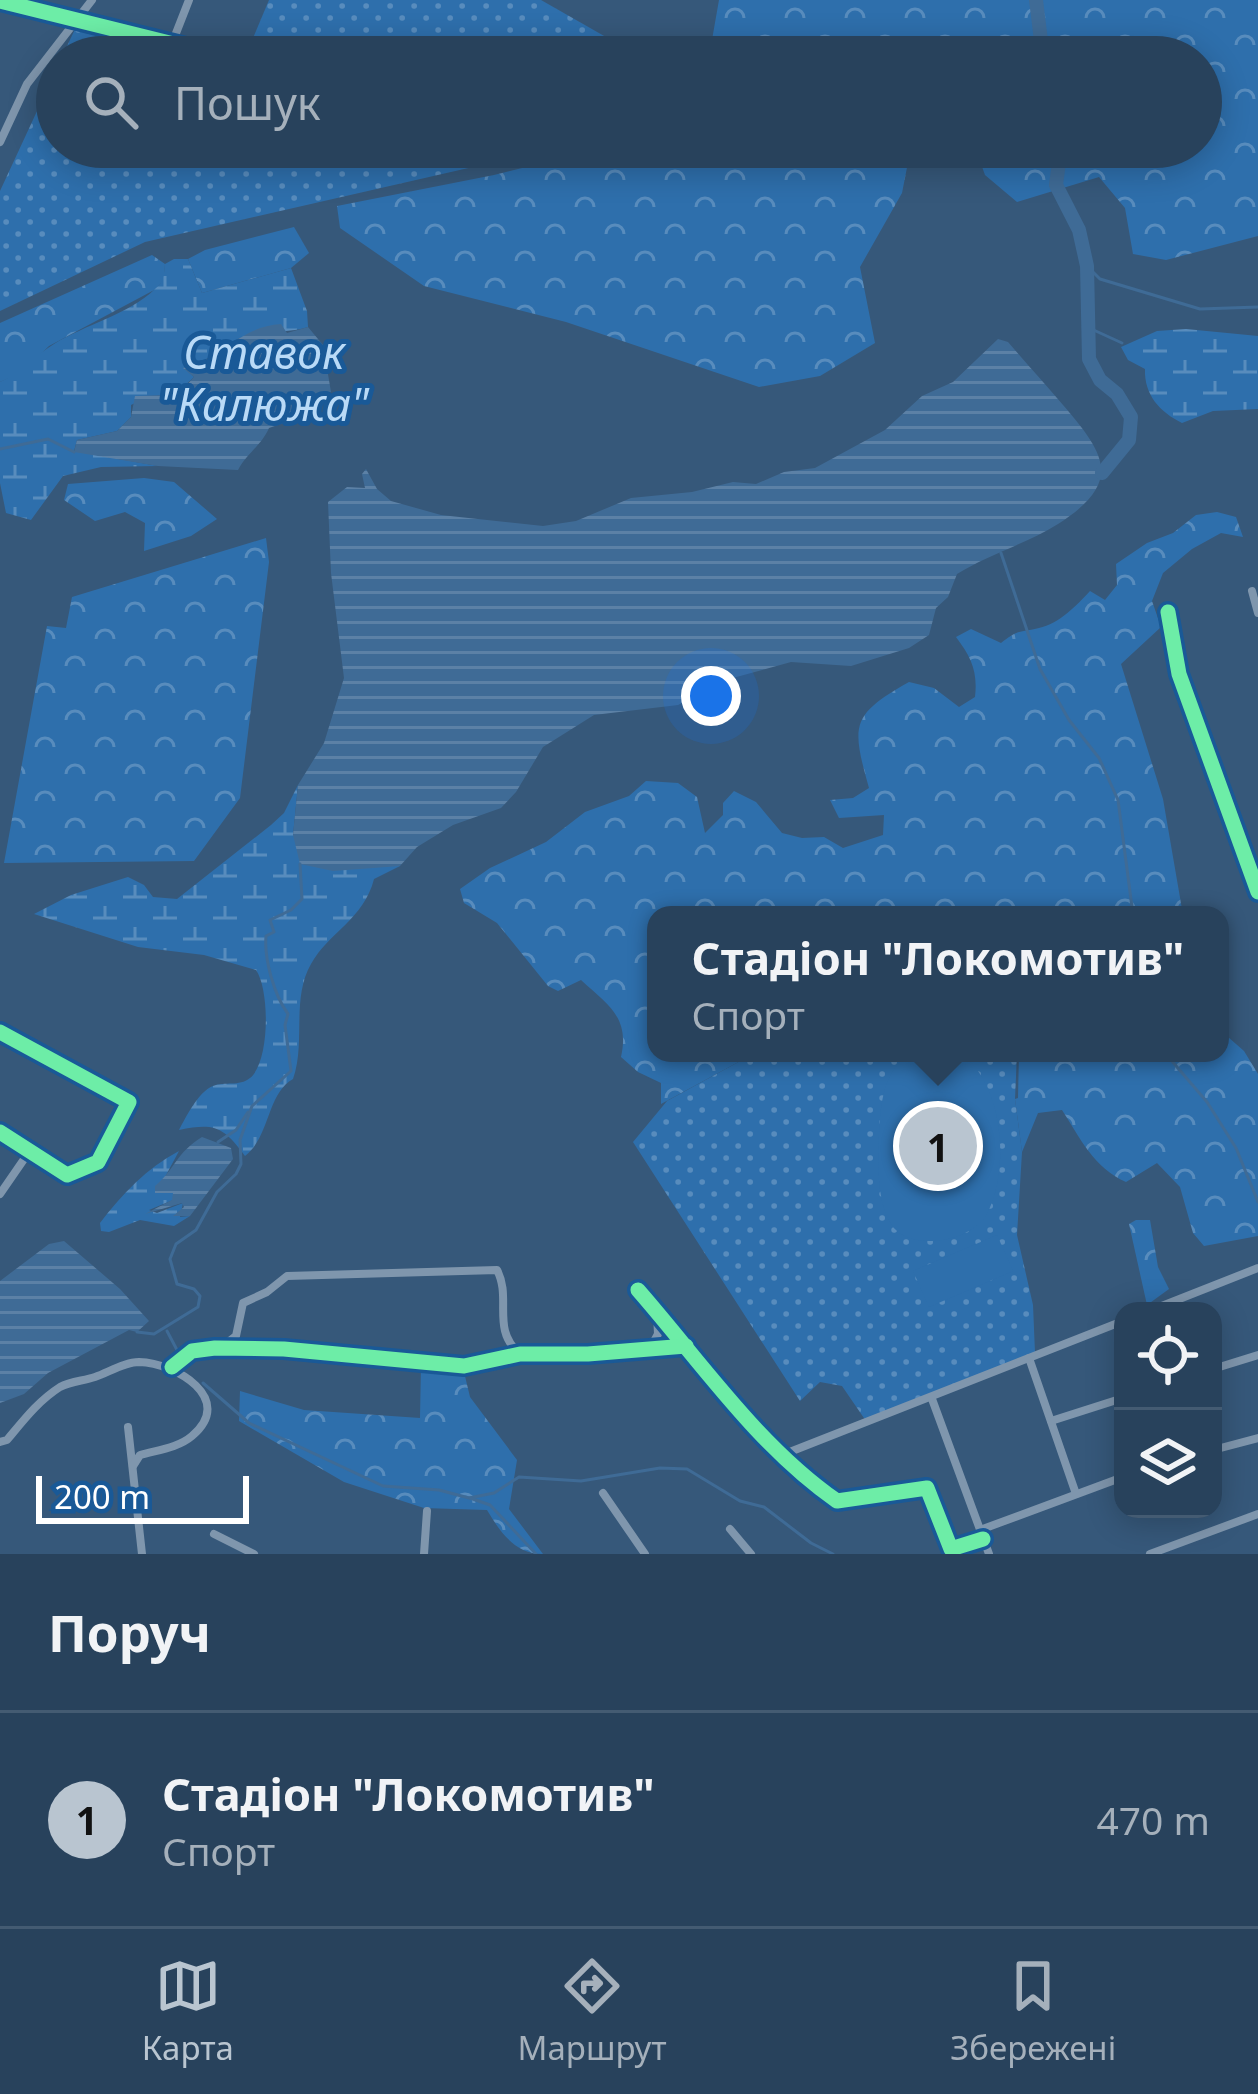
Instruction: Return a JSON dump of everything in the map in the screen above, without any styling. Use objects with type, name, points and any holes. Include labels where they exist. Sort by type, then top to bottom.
[{"type":"street","points":[[66,36],[92,0]]},
{"type":"street","points":[[175,36],[189,0]]},
{"type":"street","points":[[0,2],[136,36]]},
{"type":"street","points":[[0,142],[36,73]]},
{"type":"street","points":[[1252,591],[1258,613]]},
{"type":"street","points":[[1168,612],[1179,674],[1258,892]]},
{"type":"street","points":[[0,1032],[129,1102],[98,1162],[67,1175],[0,1132]]},
{"type":"street","points":[[0,1194],[28,1152]]},
{"type":"street","points":[[1172,1302],[1258,1268]]},
{"type":"street","points":[[220,1348],[236,1336],[243,1303],[287,1276],[496,1270],[505,1285],[502,1330],[520,1354]]},
{"type":"street","points":[[638,1291],[782,1455],[837,1502],[927,1488],[951,1549],[1114,1481]]},
{"type":"street","points":[[650,1349],[658,1334],[656,1312]]},
{"type":"street","points":[[782,1455],[1114,1325]]},
{"type":"street","points":[[236,1336],[244,1348]]},
{"type":"street","points":[[172,1367],[192,1351],[220,1348],[464,1366],[520,1354],[686,1346]]},
{"type":"street","points":[[1222,1366],[1258,1354]]},
{"type":"street","points":[[1029,1358],[1076,1494]]},
{"type":"street","points":[[0,1442],[65,1384],[135,1361],[172,1367],[194,1381],[206,1400],[205,1416],[197,1433],[181,1444],[140,1455],[133,1466]]},
{"type":"street","points":[[932,1399],[989,1554]]},
{"type":"street","points":[[1051,1421],[1114,1401]]},
{"type":"street","points":[[128,1427],[142,1554]]},
{"type":"street","points":[[1222,1448],[1258,1438]]},
{"type":"street","points":[[603,1493],[645,1554]]},
{"type":"street","points":[[424,1554],[427,1511]]},
{"type":"street","points":[[1150,1554],[1258,1514]]},
{"type":"street","points":[[730,1529],[751,1554]]},
{"type":"street","points":[[214,1534],[254,1554]]},
{"type":"green space","points":[[269,0],[541,0],[604,36],[254,36]]},
{"type":"green space","points":[[719,0],[1258,0],[1258,236],[1166,260],[1133,254],[1125,208],[1099,177],[1017,202],[982,168],[1222,168],[1222,36],[713,36]]},
{"type":"green space","points":[[76,27],[116,36],[72,36]]},
{"type":"green space","points":[[36,113],[36,168],[468,168],[145,242],[0,311],[0,191]]},
{"type":"green space","points":[[522,168],[907,168],[902,193],[860,267],[875,343],[820,376],[759,387],[566,322],[424,286],[340,228],[337,206]]},
{"type":"green space","points":[[294,227],[309,253],[291,268],[202,293],[188,259],[205,250]]},
{"type":"green space","points":[[152,255],[165,264],[164,279],[156,289],[49,346],[22,372],[0,382],[0,323]]},
{"type":"green space","points":[[188,259],[202,293],[291,268],[308,327],[238,339],[184,368],[194,377],[187,383],[131,405],[131,417],[117,431],[77,440],[74,451],[158,466],[101,467],[63,476],[31,520],[6,513],[0,483],[0,382],[54,344],[144,298],[160,284],[165,264]]},
{"type":"green space","points":[[1157,331],[1258,336],[1258,409],[1213,411],[1182,423],[1160,408],[1150,395],[1145,369],[1128,360],[1121,347]]},
{"type":"green space","points":[[144,478],[174,482],[217,519],[191,536],[144,551],[145,523],[125,512],[95,521],[64,500],[68,484]]},
{"type":"green space","points":[[1217,512],[1236,517],[1243,537],[1221,533],[1163,573],[1152,601],[1161,627],[1121,664],[1163,799],[1181,906],[647,906],[647,1062],[738,1062],[661,1104],[661,1083],[621,1057],[622,1032],[608,1005],[581,980],[558,991],[548,986],[497,923],[464,903],[460,889],[490,868],[546,842],[585,812],[629,796],[646,781],[678,783],[697,797],[705,833],[723,815],[723,803],[734,791],[756,802],[782,833],[824,837],[843,848],[883,835],[884,815],[839,818],[830,800],[853,798],[869,788],[858,735],[866,713],[909,682],[934,688],[959,707],[975,697],[975,679],[956,637],[971,629],[1001,643],[1015,633],[1054,622],[1090,591],[1105,600],[1117,585],[1116,564],[1196,515]]},
{"type":"green space","points":[[266,538],[269,562],[240,798],[194,861],[4,863],[47,626],[66,628],[72,597]]},
{"type":"green space","points":[[298,785],[293,835],[370,866],[400,866],[374,879],[362,905],[311,964],[302,992],[293,1079],[278,1094],[259,1138],[245,1156],[217,1129],[179,1130],[208,1089],[246,1081],[257,1070],[266,1026],[264,993],[256,970],[204,955],[138,947],[34,914],[71,895],[128,877],[144,885],[153,897],[177,899],[284,813]]},
{"type":"green space","points":[[1229,1038],[1258,1074],[1258,1236],[1204,1246],[1193,1233],[1180,1187],[1157,1163],[1126,1182],[1115,1176],[1089,1151],[1062,1110],[1038,1113],[1022,1152],[1019,1062],[1229,1062]]},
{"type":"green space","points":[[738,1062],[1017,1062],[1015,1099],[1022,1152],[1017,1235],[1033,1305],[1035,1353],[866,1421],[842,1386],[820,1382],[800,1401],[633,1142],[667,1101]]},
{"type":"green space","points":[[900,1062],[970,1062],[994,1105],[1000,1151],[994,1195],[979,1224],[955,1237],[911,1239],[886,1215],[878,1155],[880,1122]]},
{"type":"green space","points":[[179,1151],[165,1177],[173,1200],[149,1210],[157,1213],[183,1203],[180,1217],[190,1216],[174,1226],[140,1220],[101,1231],[100,1223],[126,1192]]},
{"type":"green space","points":[[1150,1220],[1158,1267],[1169,1289],[1151,1302],[1146,1302],[1129,1224]]},
{"type":"green space","points":[[997,1235],[1013,1271],[929,1307],[913,1271]]},
{"type":"green space","points":[[421,1365],[464,1372],[470,1397],[517,1460],[509,1509],[543,1554],[516,1546],[487,1510],[424,1508],[344,1482],[239,1421],[240,1391],[304,1410],[420,1418]]},
{"type":"water","name":"Ставок \"Калюжа\"","points":[[281,324],[287,333],[308,327],[323,345],[331,392],[311,400],[301,417],[269,428],[238,470],[158,466],[74,452],[77,440],[117,431],[131,417],[135,396],[163,395],[173,387],[185,387],[194,377],[183,368],[254,330]]},
{"type":"water","points":[[998,339],[1008,342],[1089,438],[1101,467],[1100,481],[1093,495],[1058,524],[957,574],[948,597],[936,608],[929,635],[909,648],[851,666],[791,662],[729,679],[678,705],[594,715],[543,747],[501,808],[453,825],[417,847],[400,866],[333,871],[300,864],[293,835],[298,785],[324,743],[344,678],[328,502],[347,487],[365,488],[362,474],[366,469],[377,489],[391,501],[441,515],[543,526],[576,521],[631,498],[733,482],[756,484],[784,472],[815,468],[885,430],[922,396],[953,382]]},
{"type":"water","points":[[202,1137],[231,1148],[233,1159],[190,1216],[173,1216],[184,1207],[182,1203],[145,1214],[172,1200],[173,1193],[155,1193],[155,1186]]},
{"type":"water","points":[[64,1241],[149,1321],[137,1332],[129,1330],[48,1373],[24,1394],[0,1403],[0,1281],[49,1244]]},
{"type":"waterway","points":[[1036,0],[1040,36]]},
{"type":"waterway","points":[[1058,168],[1056,185],[1079,230],[1087,266],[1089,359],[1131,417],[1129,440],[1102,473]]},
{"type":"waterway","points":[[1087,266],[1100,279],[1200,309],[1258,307]]},
{"type":"waterway","points":[[1087,327],[1122,343]]},
{"type":"waterway","points":[[0,449],[48,439],[74,452]]},
{"type":"waterway","points":[[1001,553],[1040,669],[1069,720],[1099,758],[1118,800],[1132,906]]},
{"type":"waterway","points":[[137,1332],[154,1334],[198,1307],[200,1296],[177,1284],[170,1259],[176,1244],[196,1230],[217,1192],[236,1174],[241,1164],[240,1140],[252,1106],[291,1071],[288,1014],[271,976],[266,936],[274,932],[270,920],[302,899],[300,864]]},
{"type":"waterway","points":[[1173,1062],[1207,1102],[1236,1148],[1258,1202]]},
{"type":"waterway","points":[[218,1142],[236,1130],[248,1112]]},
{"type":"waterway","points":[[167,1331],[177,1350]]},
{"type":"waterway","points":[[203,1383],[249,1423],[383,1486],[439,1490],[469,1498],[494,1493],[519,1477],[581,1481],[660,1468],[687,1469],[740,1501],[764,1507],[833,1554]]},
{"type":"waterway","points":[[470,1498],[490,1505],[536,1554]]},
{"type":"cycle path","points":[[0,1],[141,36]]},
{"type":"cycle path","points":[[1168,612],[1179,674],[1258,892]]},
{"type":"cycle path","points":[[0,1032],[129,1102],[98,1162],[67,1175],[0,1132]]},
{"type":"cycle path","points":[[638,1290],[756,1429],[837,1501],[927,1488],[951,1549],[983,1539]]},
{"type":"cycle path","points":[[172,1367],[192,1351],[215,1348],[284,1349],[464,1366],[520,1354],[686,1346]]},
{"type":"place","name":"Стадіон \"Локомотив\"","points":[[938,1146]]}]
